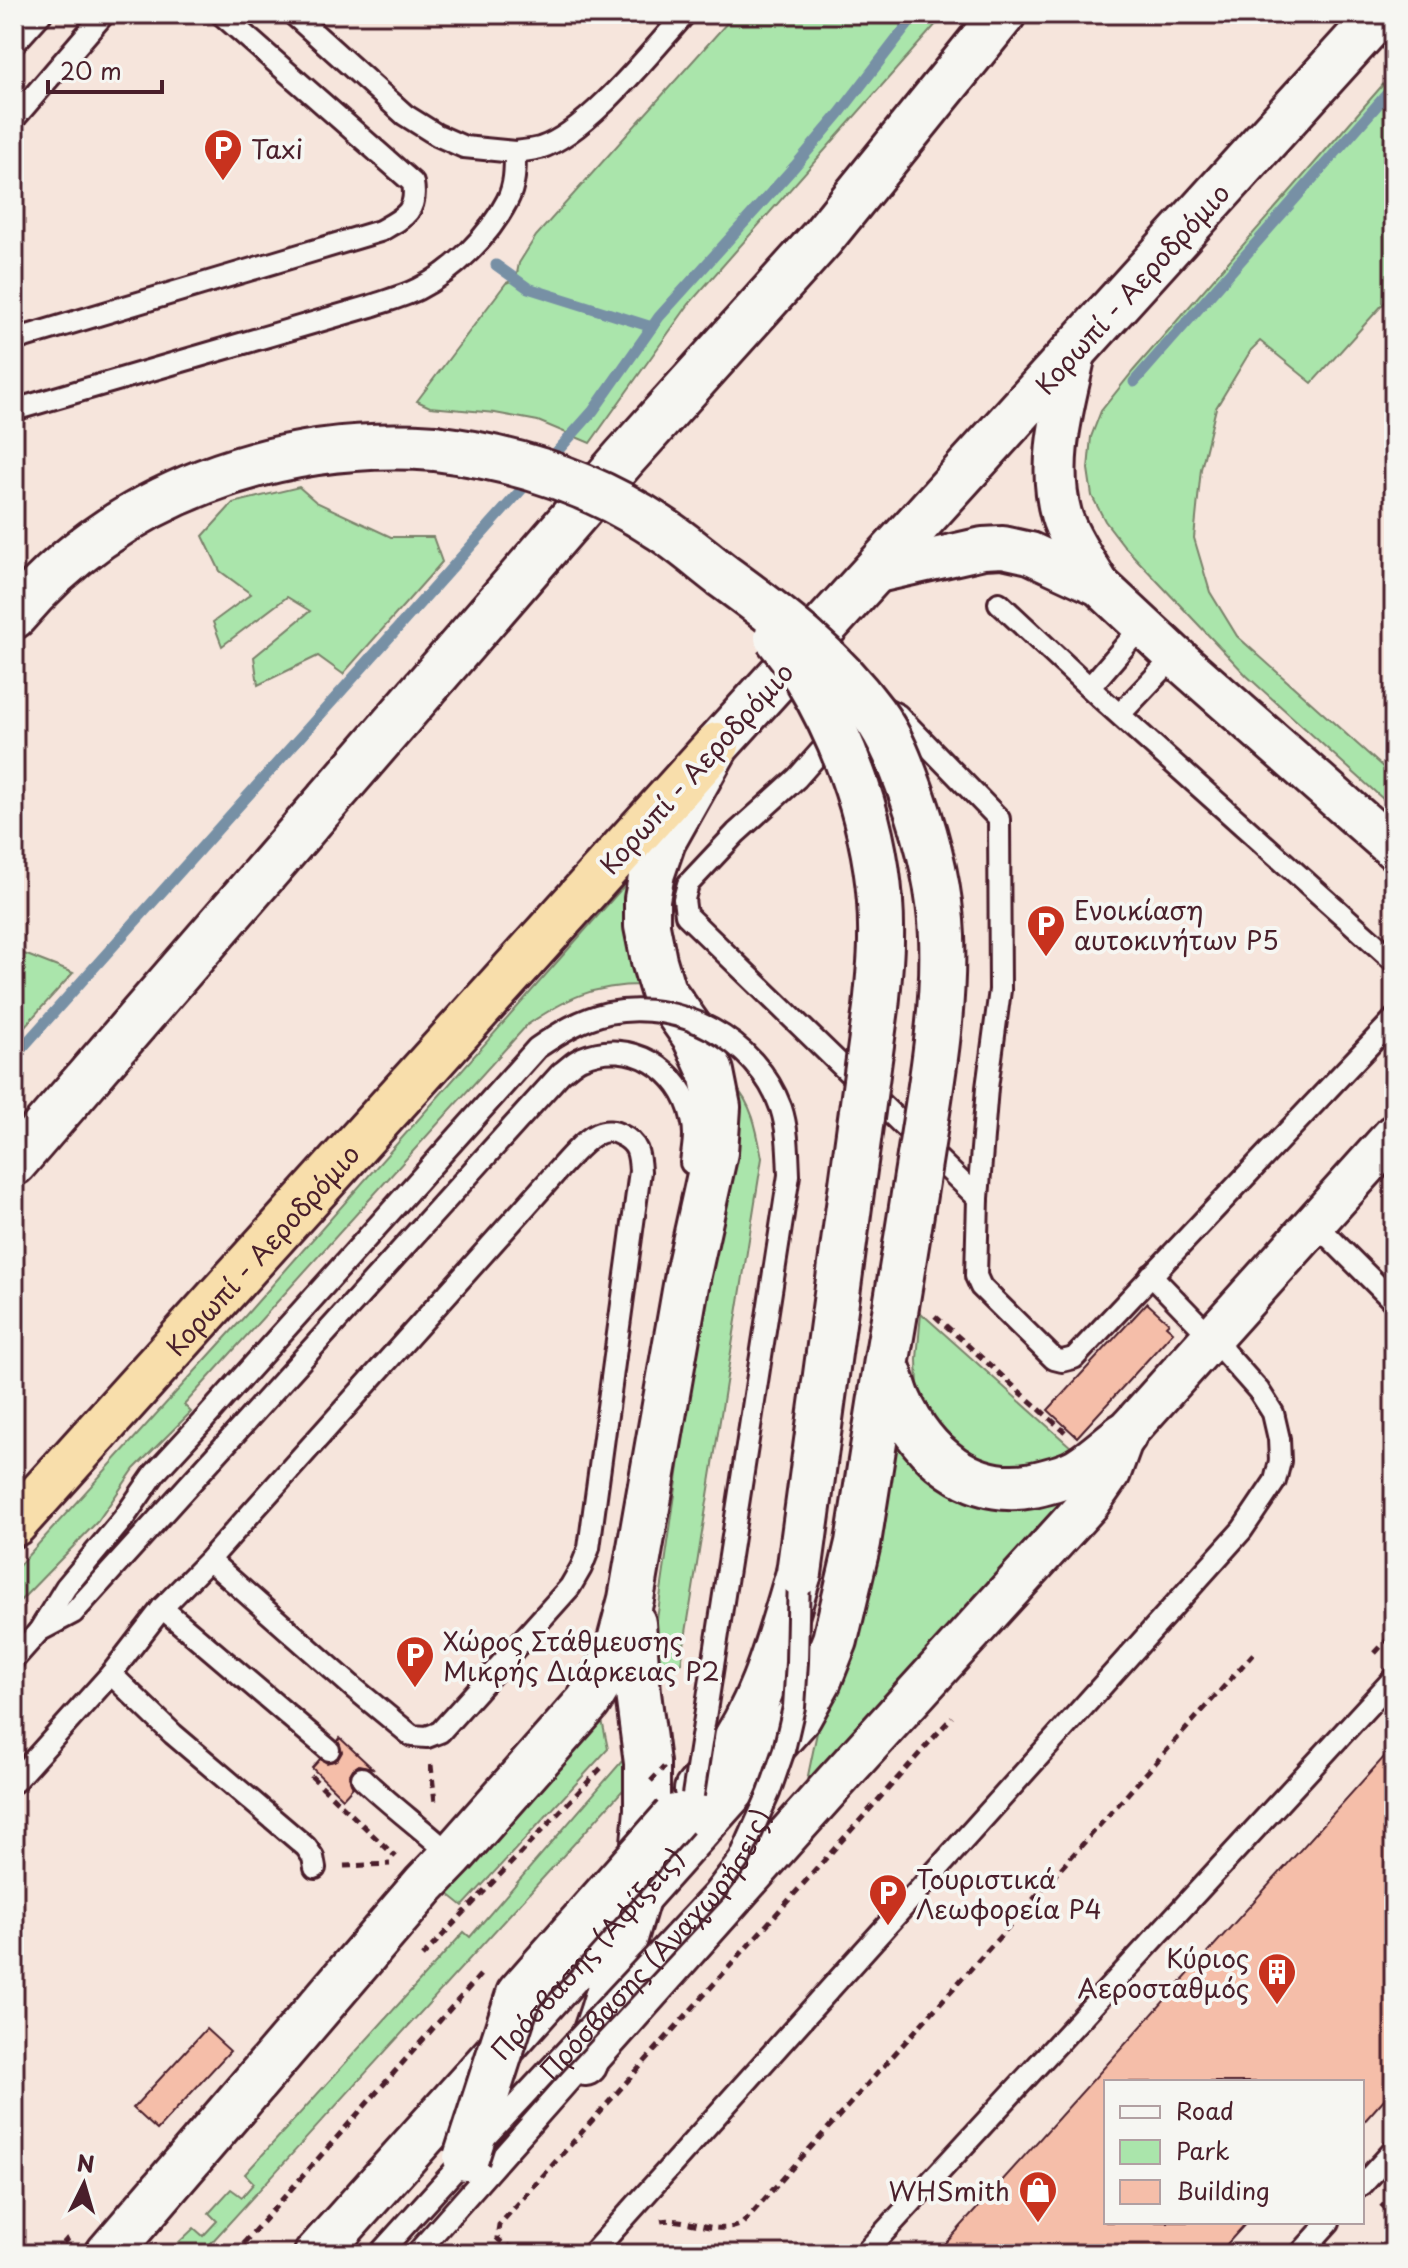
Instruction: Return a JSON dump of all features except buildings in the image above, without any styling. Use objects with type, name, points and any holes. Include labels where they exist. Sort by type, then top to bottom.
[{"type":"highway","name":"Κορωπί - Αεροδρόμιο","points":[[14,1524],[717,745]]},
{"type":"street","points":[[14,1163],[624,458],[822,238],[1003,14]]},
{"type":"street","name":"Κορωπί - Αεροδρόμιο","points":[[717,745],[1380,14]]},
{"type":"street","points":[[1076,349],[1054,453],[1055,486],[1061,517],[1099,585]]},
{"type":"street","points":[[14,616],[78,553],[135,514],[197,483],[263,461],[331,449],[401,446],[470,452],[537,469],[601,494],[662,529],[716,571],[765,620],[806,676],[838,737],[862,802],[876,870],[881,939],[876,1008],[799,1573],[773,1660],[750,1714],[726,1755],[669,1792],[502,1982],[286,2254]]},
{"type":"street","points":[[873,573],[983,548],[1003,547],[1030,553],[1099,585],[1394,849]]},
{"type":"street","name":"Πρόσβασης (Αφίξεις)","points":[[317,2254],[799,1716],[819,1680],[835,1640],[858,1543],[936,1057],[942,936],[939,901],[927,840],[901,764],[875,716],[833,664],[784,620],[716,571]]},
{"type":"street","points":[[108,2254],[425,1884],[588,1702],[616,1656],[631,1599],[688,1274],[715,1152],[718,1107],[711,1072],[694,1035],[663,991],[647,926],[647,899],[663,841],[717,745]]},
{"type":"street","points":[[887,1363],[899,1401],[914,1429],[957,1473],[985,1484],[1014,1488],[1043,1483],[1075,1472],[1124,1435],[1394,1135]]},
{"type":"street","points":[[585,2063],[1090,1502],[1110,1473],[1124,1435]]},
{"type":"street","points":[[585,2063],[638,1895],[647,1810],[647,1763],[631,1599]]},
{"type":"street","points":[[466,2158],[502,1982]]},
{"type":"lane","points":[[14,44],[41,14]]},
{"type":"lane","points":[[14,119],[104,14]]},
{"type":"lane","points":[[14,340],[380,231],[412,208],[415,194],[413,183],[221,14]]},
{"type":"lane","points":[[293,14],[405,115],[437,135],[464,147],[515,152],[541,148],[594,114],[685,14]]},
{"type":"lane","points":[[14,410],[371,306],[418,289],[450,267],[487,233],[508,199],[514,178],[515,152]]},
{"type":"lane","points":[[999,603],[1394,961]]},
{"type":"lane","points":[[1090,687],[1143,625]]},
{"type":"lane","points":[[1120,714],[1175,656]]},
{"type":"lane","points":[[978,1198],[686,915],[684,899],[688,884],[736,833],[797,778],[860,707],[882,707],[898,715],[999,819],[1000,990],[987,1088],[978,1198],[976,1276],[981,1287],[1054,1359],[1074,1358],[1394,1019]]},
{"type":"lane","points":[[14,1659],[39,1631],[66,1587],[123,1519],[155,1473],[537,1048],[584,1020],[605,1014],[628,1010],[673,1014],[703,1025],[733,1043],[756,1066],[781,1108],[788,1137],[789,1175],[669,1792]]},
{"type":"lane","points":[[39,1631],[73,1613],[561,1073],[581,1059],[620,1052],[638,1055],[667,1072],[686,1100],[693,1120],[694,1142],[687,1192],[688,1274]]},
{"type":"lane","points":[[14,1782],[111,1674],[162,1608],[209,1560],[582,1146],[604,1131],[618,1132],[631,1140],[639,1151],[640,1171],[589,1548],[570,1587],[440,1732],[427,1737],[412,1736],[209,1560]]},
{"type":"lane","points":[[1315,1223],[1394,1302]]},
{"type":"lane","points":[[592,2254],[1232,1542],[1275,1481],[1280,1461],[1273,1413],[1259,1391],[1151,1275]]},
{"type":"lane","name":"Πρόσβασης (Αναχωρήσεις)","points":[[379,2254],[714,1892],[740,1858],[769,1793],[784,1750],[794,1707],[799,1573]]},
{"type":"lane","points":[[162,1608],[329,1750]]},
{"type":"lane","points":[[111,1674],[173,1734],[306,1847],[313,1857],[315,1868]]},
{"type":"lane","points":[[864,2254],[1394,1678]]},
{"type":"lane","points":[[362,1778],[452,1856]]},
{"type":"lane","points":[[416,2254],[585,2063]]},
{"type":"lane","points":[[1364,2183],[1394,2150]]},
{"type":"lane","points":[[1300,2254],[1327,2224]]},
{"type":"path","points":[[651,2227],[662,2220],[674,2219],[725,2229],[743,2223],[1254,1653]]},
{"type":"path","points":[[556,2254],[549,2250],[510,2248],[502,2244],[497,2238],[499,2225],[961,1707]]},
{"type":"path","points":[[459,1915],[607,1761]]},
{"type":"path","points":[[315,1868],[403,1863]]},
{"type":"path","points":[[234,2254],[502,1982]]},
{"type":"green space","points":[[735,14],[945,14],[689,304],[590,443],[538,421],[495,413],[430,407],[417,401],[506,283],[516,279],[519,263],[536,236]]},
{"type":"green space","points":[[1394,72],[1394,292],[1312,383],[1260,341],[1251,350],[1216,408],[1201,469],[1194,538],[1210,592],[1237,636],[1394,777],[1394,809],[1247,676],[1125,547],[1105,521],[1092,496],[1088,469],[1091,437],[1101,411]]},
{"type":"green space","points":[[299,487],[316,502],[391,537],[433,537],[442,562],[343,674],[318,656],[258,685],[254,657],[310,611],[287,597],[222,646],[213,622],[251,594],[220,571],[203,536],[233,503]]},
{"type":"green space","points":[[631,878],[642,985],[609,987],[581,995],[527,1025],[184,1405],[191,1412],[134,1469],[98,1521],[21,1600],[14,1593],[14,1571],[246,1315]]},
{"type":"green space","points":[[14,950],[73,973],[14,1038]]},
{"type":"green space","points":[[734,1085],[750,1110],[762,1158],[681,1664],[655,1661],[652,1654]]},
{"type":"green space","points":[[921,1313],[1072,1448],[1040,1465],[990,1465],[946,1441],[924,1408],[918,1388]]},
{"type":"green space","points":[[891,1434],[1069,1493],[806,1785],[820,1718]]},
{"type":"green space","points":[[602,1720],[608,1749],[463,1906],[443,1890]]},
{"type":"green space","points":[[629,1753],[633,1779],[201,2254],[183,2254],[175,2246],[194,2228],[203,2236],[217,2221],[209,2213],[231,2189],[242,2197],[254,2183],[245,2174],[464,1932],[470,1937]]},
{"type":"waterway","points":[[546,464],[593,411],[659,317],[795,166],[916,14]]},
{"type":"waterway","points":[[1134,382],[1394,86]]},
{"type":"waterway","points":[[496,265],[528,288],[652,327]]},
{"type":"waterway","points":[[14,1057],[531,479]]},
{"type":"place","name":"Taxi","points":[[223,182]]},
{"type":"place","name":"Ενοικίαση αυτοκινήτων P5","points":[[1046,958]]},
{"type":"place","name":"Χώρος Στάθμευσης Μικρής Διάρκειας P2","points":[[415,1689]]},
{"type":"place","name":"Τουριστικά Λεωφορεία P4","points":[[888,1927]]},
{"type":"place","name":"Κύριος Αεροσταθμός","points":[[1277,2006]]},
{"type":"place","name":"WHSmith","points":[[1038,2224]]}]
